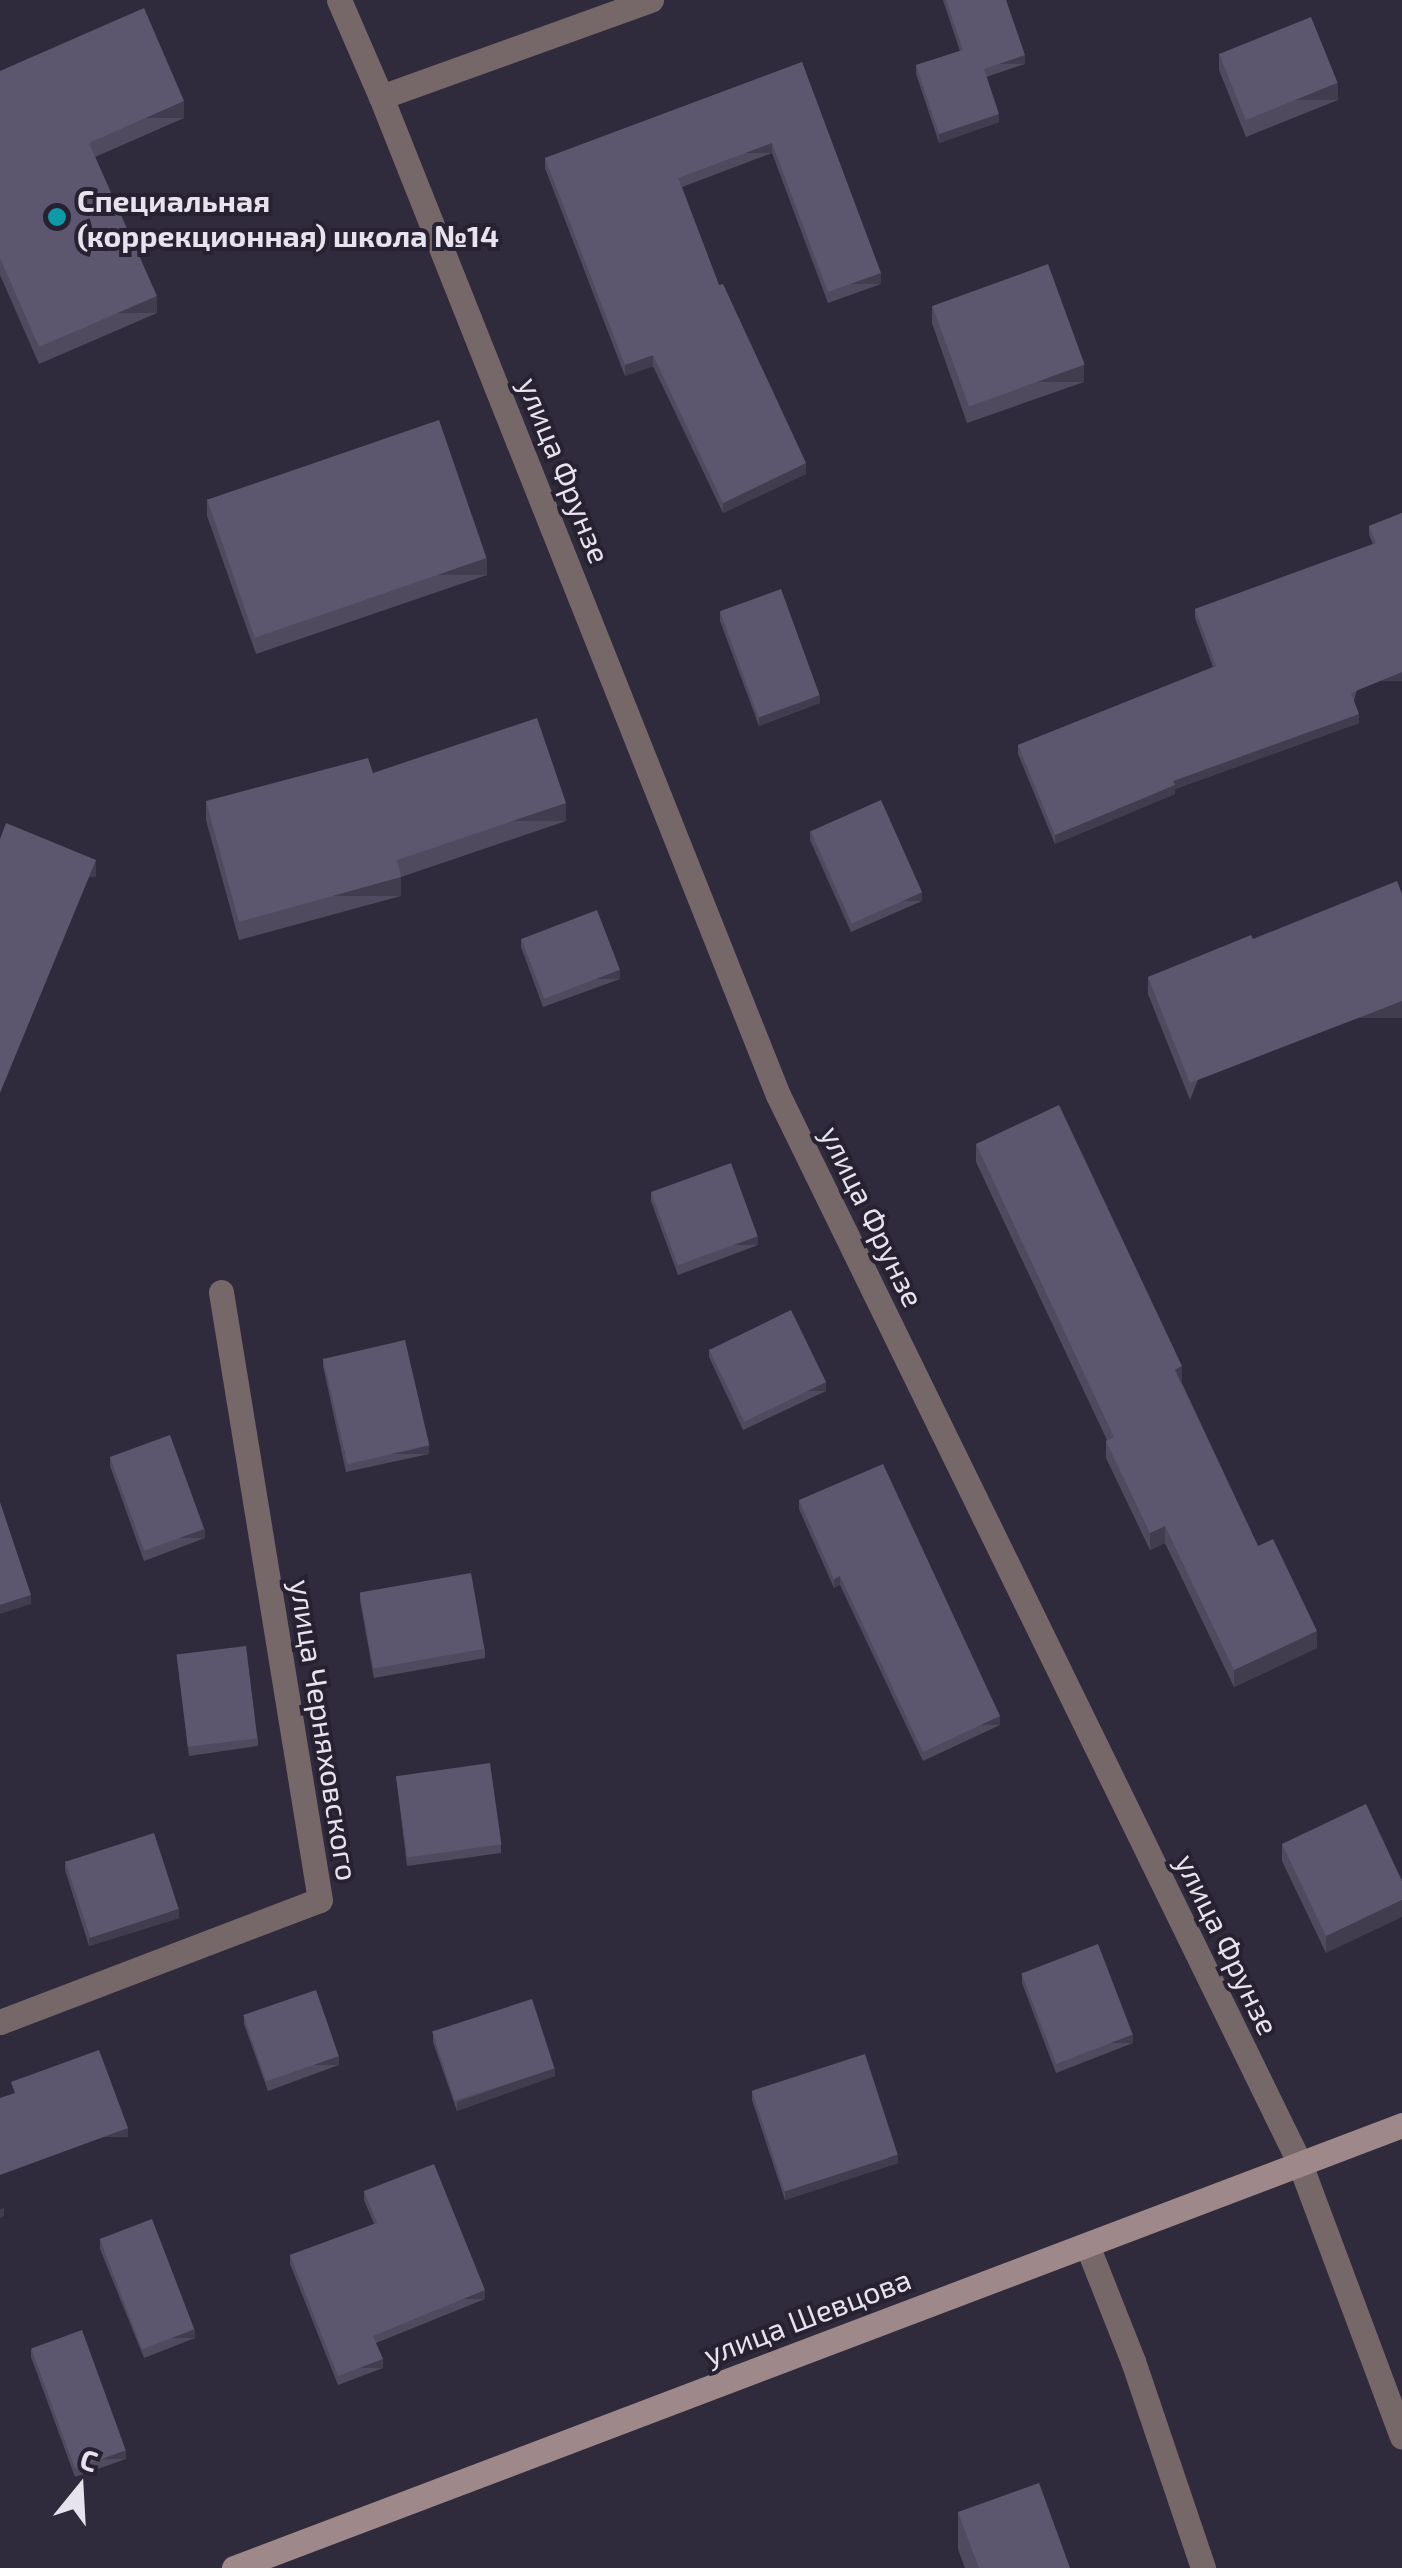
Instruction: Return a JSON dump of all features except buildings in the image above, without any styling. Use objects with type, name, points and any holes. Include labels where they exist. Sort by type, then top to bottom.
[{"type":"main road","name":"улица Шевцова","points":[[234,2568],[1402,2125]]},
{"type":"street","name":"улица Фрунзе","points":[[338,0],[381,97],[778,1095],[1300,2164],[1402,2437]]},
{"type":"street","points":[[381,97],[651,0]]},
{"type":"street","name":"улица Черняховского","points":[[0,2022],[320,1900],[221,1292]]},
{"type":"street","points":[[1087,2245],[1133,2361],[1203,2568]]},
{"type":"place","name":"Специальная (коррекционная) школа №14","points":[[57,217]]}]
